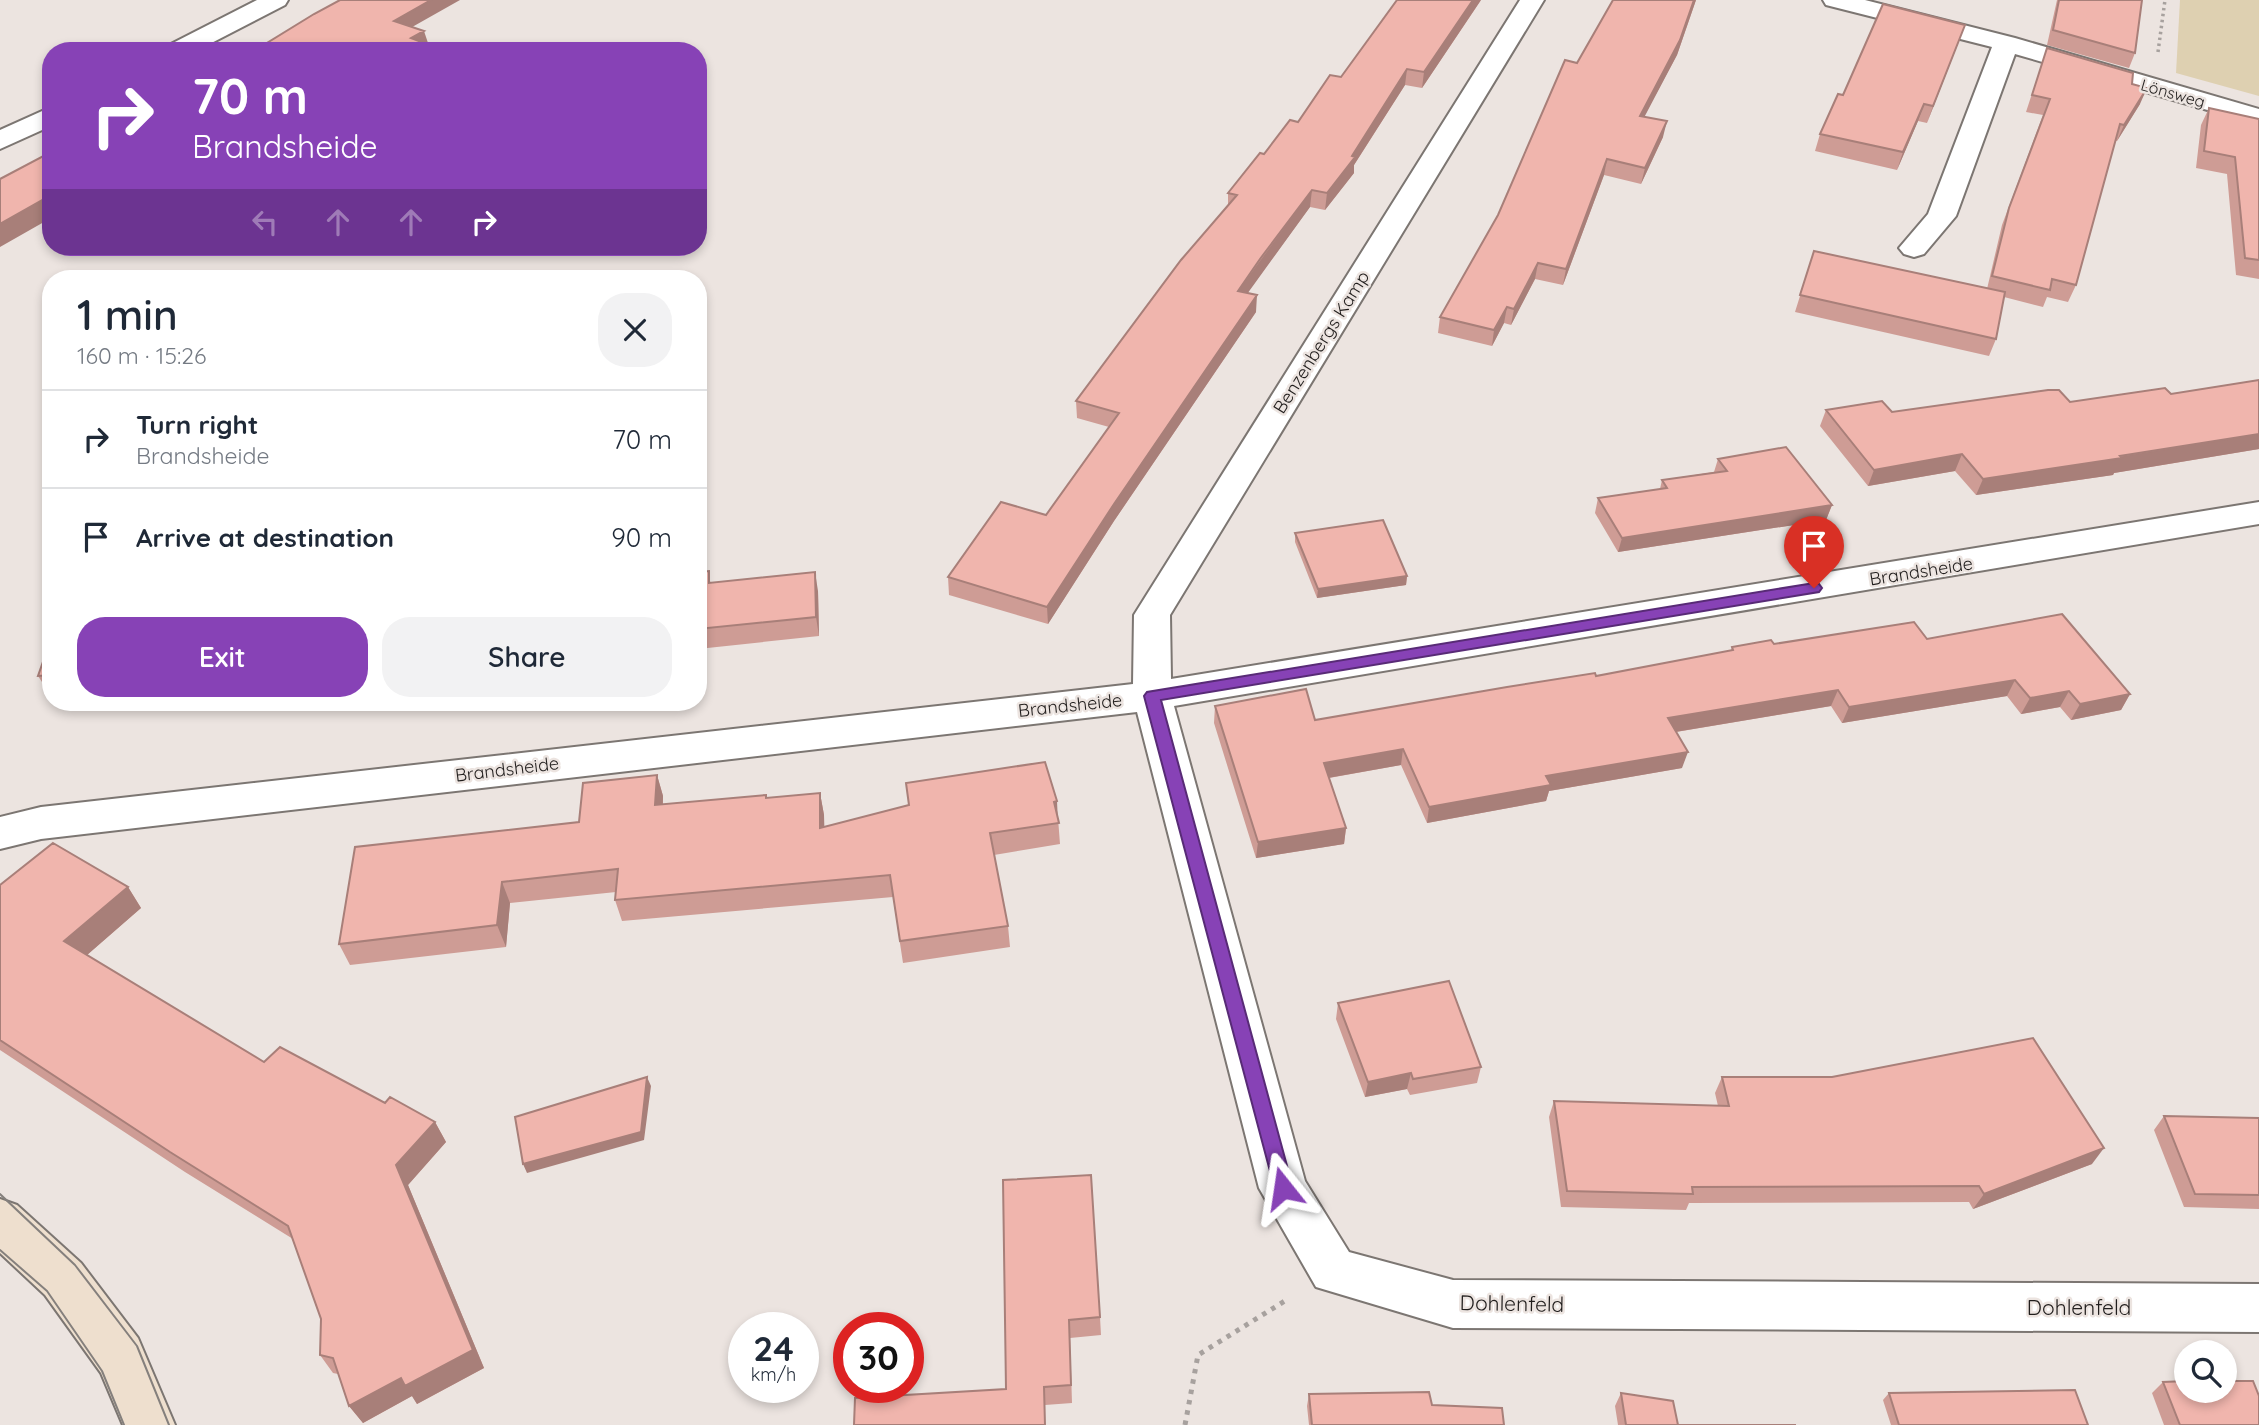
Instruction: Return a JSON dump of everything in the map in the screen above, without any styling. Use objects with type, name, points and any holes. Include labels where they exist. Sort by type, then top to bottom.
[{"type":"main road","points":[[0,1221],[63,1279],[112,1345],[120,1356],[149,1425]]},
{"type":"street","points":[[194,42],[276,0]]},
{"type":"street","name":"Benzenbergs Kamp","points":[[1152,696],[1152,615],[1532,0]]},
{"type":"street","name":"Lönsweg","points":[[1835,0],[2006,43],[2259,117]]},
{"type":"street","points":[[1914,248],[1942,216],[2006,43]]},
{"type":"street","points":[[0,141],[42,120]]},
{"type":"street","name":"Brandsheide","points":[[0,833],[41,823],[1152,696],[2259,513]]},
{"type":"street","points":[[1152,696],[1283,1188],[1333,1271]]},
{"type":"street","name":"Dohlenfeld","points":[[1333,1271],[1453,1304],[2259,1308]]},
{"type":"path","points":[[2154,87],[2165,0]]},
{"type":"path","points":[[1185,1425],[1198,1355],[1333,1271]]},
{"type":"shaded area","points":[[2180,0],[2259,0],[2259,96],[2176,73]]},
{"type":"building","points":[[340,0],[431,0],[394,21],[424,31],[411,38],[422,42],[269,42]]},
{"type":"building","points":[[1397,0],[1473,0],[1424,72],[1407,69],[1352,156],[1355,157],[1327,193],[1312,190],[1260,259],[1238,291],[1257,295],[1047,607],[948,577],[1001,502],[1046,515],[1119,413],[1076,401],[1181,260],[1237,195],[1228,193],[1260,153],[1264,154],[1290,120],[1298,122],[1330,75],[1341,77]]},
{"type":"building","points":[[1613,0],[1694,0],[1680,40],[1640,116],[1667,121],[1645,168],[1607,159],[1566,269],[1538,263],[1514,309],[1507,307],[1494,330],[1440,317],[1498,215],[1565,60],[1577,63]]},
{"type":"building","points":[[2059,0],[2142,0],[2135,53],[2053,30]]},
{"type":"building","points":[[1883,4],[1965,25],[1933,106],[1924,104],[1903,152],[1820,134],[1838,94],[1843,95]]},
{"type":"building","points":[[2047,48],[2133,73],[2132,84],[2147,88],[2124,125],[2120,124],[2076,285],[2052,279],[2050,290],[1992,276],[2009,208],[2050,99],[2032,95]]},
{"type":"building","points":[[2209,108],[2259,119],[2259,260],[2245,258],[2235,157],[2204,151]]},
{"type":"building","points":[[42,157],[42,200],[0,224],[0,179]]},
{"type":"building","points":[[1814,251],[2005,292],[1996,339],[1800,295]]},
{"type":"building","points":[[2259,380],[2259,434],[1983,479],[1962,454],[1874,470],[1826,410],[1882,401],[1892,412],[2048,390],[2059,390],[2070,402],[2165,388],[2171,394]]},
{"type":"building","points":[[1786,447],[1832,505],[1622,538],[1598,498],[1667,488],[1662,480],[1727,471],[1718,459]]},
{"type":"building","points":[[1383,520],[1407,576],[1318,589],[1295,533]]},
{"type":"building","points":[[707,571],[709,583],[815,572],[816,617],[707,628]]},
{"type":"building","points":[[2062,614],[2130,694],[2080,704],[2069,691],[2030,698],[2015,680],[1849,707],[1838,690],[1668,718],[1688,752],[1546,776],[1551,785],[1429,807],[1403,749],[1324,763],[1346,828],[1258,842],[1215,706],[1306,689],[1315,720],[1595,673],[1596,676],[1733,650],[1732,647],[1771,640],[1774,644],[1914,622],[1927,639]]},
{"type":"building","points":[[1045,762],[1057,801],[1054,802],[1059,823],[990,833],[1008,926],[900,941],[890,875],[615,900],[618,869],[502,882],[497,925],[339,944],[355,847],[579,822],[583,783],[657,775],[655,805],[820,793],[820,828],[909,805],[906,783]]},
{"type":"building","points":[[53,843],[128,887],[64,941],[264,1062],[280,1047],[385,1103],[390,1097],[435,1122],[396,1165],[473,1350],[405,1386],[401,1378],[349,1406],[333,1358],[320,1355],[321,1319],[288,1226],[0,1040],[0,885]]},
{"type":"building","points":[[1449,981],[1481,1067],[1413,1079],[1411,1073],[1368,1082],[1338,1003]]},
{"type":"building","points":[[2033,1038],[2104,1148],[1984,1194],[1979,1186],[1692,1187],[1693,1194],[1567,1191],[1554,1101],[1729,1106],[1722,1077],[1832,1077]]},
{"type":"building","points":[[647,1077],[641,1132],[523,1164],[515,1117]]},
{"type":"building","points":[[2164,1116],[2259,1118],[2259,1195],[2195,1194]]},
{"type":"building","points":[[1091,1175],[1100,1317],[1069,1320],[1071,1385],[1044,1387],[1045,1425],[854,1425],[855,1403],[924,1403],[924,1394],[1006,1389],[1003,1180]]},
{"type":"building","points":[[2237,1381],[2253,1381],[2259,1396],[2259,1425],[2180,1425],[2163,1382],[2174,1382],[2174,1403],[2237,1403]]},
{"type":"building","points":[[2075,1390],[2088,1425],[1899,1425],[1889,1393]]},
{"type":"building","points":[[1429,1392],[1432,1405],[1502,1408],[1504,1425],[1312,1425],[1309,1394]]},
{"type":"building","points":[[1621,1393],[1673,1401],[1678,1425],[1626,1425]]},
{"type":"tram line","points":[[0,1194],[75,1265],[137,1346],[169,1425]]},
{"type":"tram line","points":[[0,1250],[47,1291],[102,1371],[124,1425]]},
{"type":"route","points":[[1283,1188],[1152,696],[1814,588]]}]
